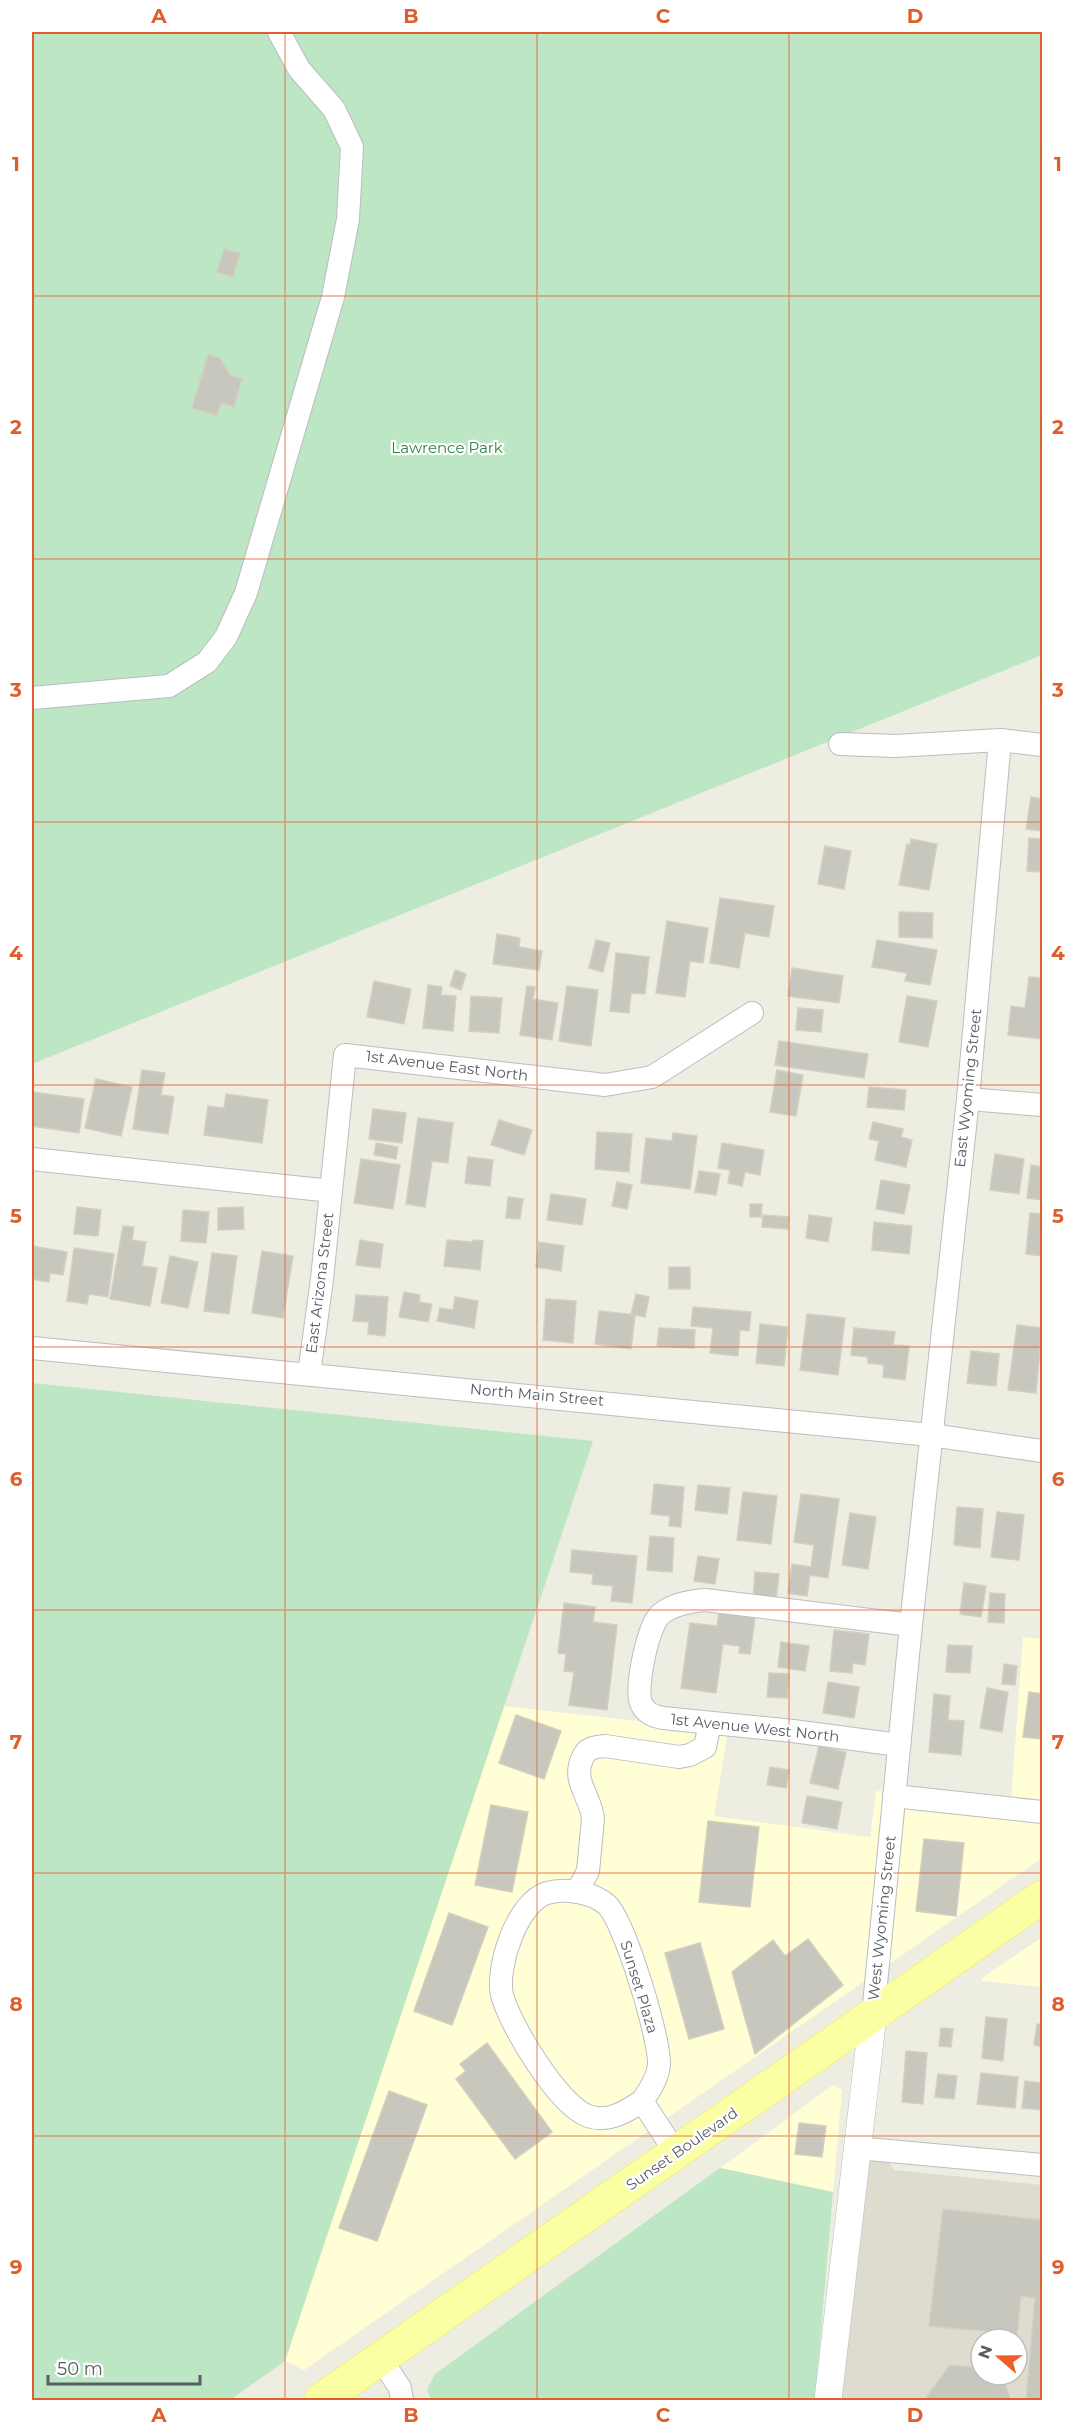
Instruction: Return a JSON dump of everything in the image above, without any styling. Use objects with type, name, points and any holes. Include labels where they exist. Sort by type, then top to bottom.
[{"type":"main road","name":"Sunset Boulevard","points":[[321,2400],[1042,1897]]},
{"type":"street","points":[[32,698],[169,686],[207,662],[226,637],[246,593],[330,308],[348,219],[352,147],[334,109],[299,69],[279,32]]},
{"type":"street","points":[[840,744],[895,746],[1000,740],[1042,746]]},
{"type":"street","name":"East Wyoming Street","points":[[932,1434],[968,1099],[1000,740]]},
{"type":"street","name":"1st Avenue East North","points":[[331,1191],[345,1055],[605,1084],[652,1077],[752,1013]]},
{"type":"street","points":[[968,1099],[1042,1105]]},
{"type":"street","points":[[32,1159],[331,1191]]},
{"type":"street","name":"East Arizona Street","points":[[309,1374],[331,1191]]},
{"type":"street","name":"North Main Street","points":[[32,1348],[932,1434],[1042,1451]]},
{"type":"street","name":"West Wyoming Street","points":[[828,2400],[873,2015],[932,1434]]},
{"type":"street","name":"1st Avenue West North","points":[[899,1745],[651,1715],[641,1704],[640,1682],[653,1625],[659,1615],[692,1601],[705,1600],[911,1625]]},
{"type":"street","points":[[577,1892],[588,1871],[592,1819],[592,1812],[578,1776],[578,1768],[584,1752],[594,1747],[605,1746],[679,1756],[690,1755],[705,1747],[710,1723]]},
{"type":"street","points":[[894,1796],[1042,1812]]},
{"type":"street","name":"Sunset Plaza","points":[[550,1892],[577,1892],[599,1900],[615,1915],[627,1941],[654,2034],[659,2062],[657,2074],[642,2101],[610,2117],[589,2116],[578,2111],[538,2065],[513,2025],[502,1994],[502,1973],[508,1947],[527,1906],[550,1892]]},
{"type":"street","points":[[642,2101],[676,2154]]},
{"type":"street","points":[[857,2148],[1042,2165]]},
{"type":"street","points":[[381,2359],[400,2388],[402,2400]]},
{"type":"shaded area","points":[[1023,1637],[1042,1639],[1042,1858],[304,2370],[285,2361],[504,1706],[728,1731],[714,1816],[870,1837],[876,1791],[1011,1801]]},
{"type":"shaded area","points":[[1042,1937],[1042,1987],[982,1981],[982,1978]]},
{"type":"shaded area","points":[[833,2085],[842,2090],[833,2192],[720,2168]]},
{"type":"shaded area","points":[[875,2160],[889,2162],[894,2170],[1042,2185],[1042,2400],[840,2400],[868,2163]]},
{"type":"green space","name":"Lawrence Park","points":[[32,32],[1042,32],[1042,655],[32,1064]]},
{"type":"green space","points":[[32,1383],[593,1441],[285,2361],[230,2400],[32,2400]]},
{"type":"green space","points":[[720,2168],[833,2192],[815,2400],[431,2400],[427,2390],[435,2374]]},
{"type":"building","points":[[224,249],[240,253],[233,277],[217,272]]},
{"type":"building","points":[[208,354],[220,358],[230,375],[242,379],[234,407],[221,403],[217,415],[192,408]]},
{"type":"building","points":[[1031,797],[1042,799],[1042,831],[1026,829]]},
{"type":"building","points":[[1029,838],[1042,839],[1042,872],[1027,871]]},
{"type":"building","points":[[911,839],[937,844],[929,890],[899,885],[907,844],[910,845]]},
{"type":"building","points":[[825,846],[851,851],[844,889],[818,884]]},
{"type":"building","points":[[720,898],[774,906],[769,937],[745,933],[739,968],[710,963]]},
{"type":"building","points":[[899,912],[933,913],[932,938],[899,937]]},
{"type":"building","points":[[667,921],[708,928],[703,963],[690,961],[685,997],[656,993]]},
{"type":"building","points":[[497,934],[520,938],[519,947],[542,951],[539,970],[493,964]]},
{"type":"building","points":[[596,940],[610,943],[603,972],[589,968]]},
{"type":"building","points":[[877,940],[937,950],[930,985],[905,981],[907,973],[872,967]]},
{"type":"building","points":[[616,953],[649,957],[645,994],[631,993],[629,1013],[610,1011]]},
{"type":"building","points":[[792,968],[843,976],[839,1003],[788,996]]},
{"type":"building","points":[[455,970],[466,974],[461,990],[450,986]]},
{"type":"building","points":[[1029,977],[1042,978],[1042,1039],[1008,1035],[1011,1006],[1025,1008]]},
{"type":"building","points":[[374,981],[411,989],[404,1024],[367,1017]]},
{"type":"building","points":[[428,985],[442,987],[441,995],[456,996],[453,1031],[423,1028]]},
{"type":"building","points":[[527,986],[535,987],[533,999],[558,1003],[552,1040],[520,1035]]},
{"type":"building","points":[[567,986],[598,990],[591,1046],[559,1041]]},
{"type":"building","points":[[471,996],[502,998],[499,1033],[469,1031]]},
{"type":"building","points":[[907,996],[937,1001],[928,1047],[899,1042]]},
{"type":"building","points":[[798,1008],[823,1010],[821,1032],[796,1030]]},
{"type":"building","points":[[779,1041],[868,1054],[864,1078],[775,1065]]},
{"type":"building","points":[[142,1070],[165,1073],[161,1095],[174,1097],[168,1134],[133,1129]]},
{"type":"building","points":[[777,1070],[803,1075],[796,1116],[770,1112]]},
{"type":"building","points":[[96,1079],[132,1087],[121,1136],[85,1128]]},
{"type":"building","points":[[869,1087],[906,1090],[904,1110],[867,1107]]},
{"type":"building","points":[[32,1092],[84,1099],[79,1133],[32,1126]]},
{"type":"building","points":[[226,1094],[268,1100],[262,1143],[204,1135],[208,1106],[224,1108]]},
{"type":"building","points":[[373,1109],[406,1113],[402,1143],[369,1139]]},
{"type":"building","points":[[418,1118],[453,1123],[448,1163],[432,1161],[425,1207],[406,1204]]},
{"type":"building","points":[[499,1120],[532,1130],[524,1155],[491,1145]]},
{"type":"building","points":[[873,1122],[903,1129],[901,1137],[912,1140],[906,1167],[875,1160],[879,1141],[869,1139]]},
{"type":"building","points":[[597,1132],[632,1134],[629,1172],[595,1169]]},
{"type":"building","points":[[673,1133],[697,1136],[690,1189],[641,1183],[646,1138],[672,1141]]},
{"type":"building","points":[[376,1143],[398,1147],[396,1159],[374,1155]]},
{"type":"building","points":[[722,1143],[764,1150],[760,1175],[745,1172],[742,1186],[728,1183],[730,1170],[718,1168]]},
{"type":"building","points":[[995,1154],[1024,1159],[1019,1194],[990,1190]]},
{"type":"building","points":[[468,1157],[493,1160],[490,1186],[465,1183]]},
{"type":"building","points":[[361,1159],[400,1165],[393,1209],[354,1203]]},
{"type":"building","points":[[1031,1165],[1042,1167],[1042,1200],[1027,1198]]},
{"type":"building","points":[[699,1171],[720,1174],[716,1195],[695,1192]]},
{"type":"building","points":[[881,1180],[910,1185],[904,1214],[876,1209]]},
{"type":"building","points":[[617,1182],[632,1185],[627,1209],[612,1206]]},
{"type":"building","points":[[551,1194],[586,1199],[582,1225],[547,1220]]},
{"type":"building","points":[[508,1197],[523,1199],[520,1219],[506,1218]]},
{"type":"building","points":[[750,1204],[762,1204],[761,1217],[750,1217]]},
{"type":"building","points":[[77,1207],[101,1210],[98,1236],[74,1234]]},
{"type":"building","points":[[243,1207],[244,1229],[218,1230],[218,1208]]},
{"type":"building","points":[[183,1210],[209,1212],[206,1243],[181,1241]]},
{"type":"building","points":[[1030,1213],[1042,1214],[1042,1256],[1026,1254]]},
{"type":"building","points":[[763,1215],[789,1217],[788,1229],[762,1227]]},
{"type":"building","points":[[809,1215],[832,1218],[828,1242],[806,1238]]},
{"type":"building","points":[[874,1222],[912,1226],[909,1254],[872,1250]]},
{"type":"building","points":[[123,1226],[134,1227],[132,1240],[146,1242],[142,1266],[157,1268],[150,1306],[110,1299]]},
{"type":"building","points":[[360,1240],[383,1244],[380,1268],[356,1265]]},
{"type":"building","points":[[447,1240],[483,1241],[480,1270],[444,1266]]},
{"type":"building","points":[[539,1242],[564,1246],[561,1271],[536,1267]]},
{"type":"building","points":[[32,1246],[67,1252],[63,1275],[50,1273],[49,1282],[32,1279]]},
{"type":"building","points":[[74,1248],[114,1254],[108,1297],[89,1294],[87,1304],[67,1301]]},
{"type":"building","points":[[262,1251],[293,1256],[283,1318],[252,1313]]},
{"type":"building","points":[[212,1253],[237,1256],[229,1314],[204,1311]]},
{"type":"building","points":[[170,1256],[198,1262],[188,1308],[161,1303]]},
{"type":"building","points":[[669,1267],[690,1267],[690,1289],[669,1289]]},
{"type":"building","points":[[404,1292],[420,1295],[419,1302],[432,1304],[428,1322],[399,1317]]},
{"type":"building","points":[[636,1294],[649,1297],[645,1317],[631,1314]]},
{"type":"building","points":[[356,1295],[388,1297],[385,1336],[368,1334],[369,1322],[353,1321]]},
{"type":"building","points":[[455,1297],[478,1301],[474,1328],[437,1321],[440,1308],[453,1310]]},
{"type":"building","points":[[546,1299],[576,1301],[573,1343],[543,1340]]},
{"type":"building","points":[[693,1307],[751,1312],[749,1331],[740,1330],[738,1356],[710,1353],[713,1328],[691,1326]]},
{"type":"building","points":[[599,1311],[635,1315],[631,1349],[595,1344]]},
{"type":"building","points":[[807,1314],[845,1318],[838,1375],[800,1370]]},
{"type":"building","points":[[760,1324],[788,1327],[784,1366],[756,1363]]},
{"type":"building","points":[[1017,1325],[1042,1328],[1036,1393],[1008,1390]]},
{"type":"building","points":[[659,1328],[695,1330],[694,1348],[657,1346]]},
{"type":"building","points":[[854,1328],[895,1332],[893,1345],[909,1346],[905,1380],[883,1377],[884,1365],[868,1363],[868,1357],[851,1355]]},
{"type":"building","points":[[971,1351],[999,1354],[996,1386],[967,1383]]},
{"type":"building","points":[[654,1484],[684,1487],[681,1527],[669,1526],[670,1516],[651,1514]]},
{"type":"building","points":[[698,1485],[730,1488],[727,1514],[695,1510]]},
{"type":"building","points":[[743,1492],[777,1496],[771,1544],[737,1540]]},
{"type":"building","points":[[801,1494],[839,1499],[828,1578],[810,1575],[807,1596],[788,1593],[792,1564],[811,1567],[814,1545],[794,1542]]},
{"type":"building","points":[[957,1507],[983,1509],[980,1548],[954,1545]]},
{"type":"building","points":[[997,1512],[1024,1515],[1019,1560],[991,1557]]},
{"type":"building","points":[[850,1513],[876,1517],[868,1569],[842,1565]]},
{"type":"building","points":[[650,1536],[674,1538],[672,1572],[647,1570]]},
{"type":"building","points":[[572,1550],[637,1556],[632,1603],[611,1601],[613,1586],[592,1584],[593,1574],[570,1572]]},
{"type":"building","points":[[698,1556],[719,1559],[715,1584],[694,1581]]},
{"type":"building","points":[[755,1572],[779,1574],[776,1601],[753,1599]]},
{"type":"building","points":[[964,1583],[986,1586],[981,1617],[960,1614]]},
{"type":"building","points":[[990,1593],[1005,1594],[1004,1623],[988,1622]]},
{"type":"building","points":[[564,1603],[595,1607],[593,1622],[617,1625],[607,1710],[569,1705],[574,1672],[564,1671],[566,1654],[558,1653]]},
{"type":"building","points":[[719,1613],[755,1618],[750,1654],[739,1653],[740,1646],[723,1644],[716,1693],[681,1688],[690,1623],[717,1626]]},
{"type":"building","points":[[834,1630],[869,1634],[865,1665],[853,1663],[852,1673],[830,1671]]},
{"type":"building","points":[[781,1642],[809,1646],[805,1671],[778,1667]]},
{"type":"building","points":[[948,1645],[972,1646],[970,1673],[946,1672]]},
{"type":"building","points":[[1004,1664],[1017,1666],[1015,1685],[1002,1684]]},
{"type":"building","points":[[769,1673],[789,1674],[787,1698],[767,1697]]},
{"type":"building","points":[[828,1682],[859,1687],[854,1718],[823,1713]]},
{"type":"building","points":[[987,1688],[1008,1692],[1002,1732],[980,1728]]},
{"type":"building","points":[[1029,1692],[1042,1694],[1042,1739],[1023,1737]]},
{"type":"building","points":[[934,1694],[950,1696],[948,1720],[964,1721],[961,1755],[929,1752]]},
{"type":"building","points":[[516,1715],[561,1731],[544,1779],[499,1763]]},
{"type":"building","points":[[819,1746],[846,1752],[838,1789],[810,1783]]},
{"type":"building","points":[[770,1767],[789,1770],[786,1788],[767,1785]]},
{"type":"building","points":[[807,1796],[842,1802],[837,1829],[802,1823]]},
{"type":"building","points":[[491,1805],[528,1812],[512,1892],[475,1885]]},
{"type":"building","points":[[708,1821],[759,1827],[750,1907],[699,1902]]},
{"type":"building","points":[[924,1839],[964,1843],[956,1916],[916,1911]]},
{"type":"building","points":[[449,1913],[488,1927],[452,2025],[414,2011]]},
{"type":"building","points":[[808,1939],[843,1985],[755,2054],[732,1972],[773,1940],[785,1956]]},
{"type":"building","points":[[700,1943],[724,2029],[689,2039],[665,1953]]},
{"type":"building","points":[[986,2017],[1007,2019],[1003,2061],[982,2058]]},
{"type":"building","points":[[1037,2024],[1042,2025],[1042,2047],[1034,2045]]},
{"type":"building","points":[[941,2028],[953,2029],[951,2047],[939,2046]]},
{"type":"building","points":[[487,2043],[552,2132],[515,2159],[456,2079],[466,2071],[460,2064]]},
{"type":"building","points":[[906,2051],[927,2053],[923,2104],[902,2102]]},
{"type":"building","points":[[981,2073],[1018,2077],[1015,2108],[977,2104]]},
{"type":"building","points":[[938,2074],[957,2076],[954,2099],[935,2097]]},
{"type":"building","points":[[1025,2081],[1042,2083],[1042,2110],[1022,2108]]},
{"type":"building","points":[[389,2091],[427,2105],[377,2241],[339,2228]]},
{"type":"building","points":[[799,2123],[826,2126],[822,2157],[795,2154]]},
{"type":"building","points":[[943,2209],[1042,2220],[1042,2400],[1026,2400],[1027,2387],[1029,2387],[1035,2298],[1021,2296],[1018,2327],[969,2327],[969,2330],[929,2326]]},
{"type":"building","points":[[950,2365],[969,2367],[969,2387],[1006,2387],[1011,2400],[924,2400]]}]
